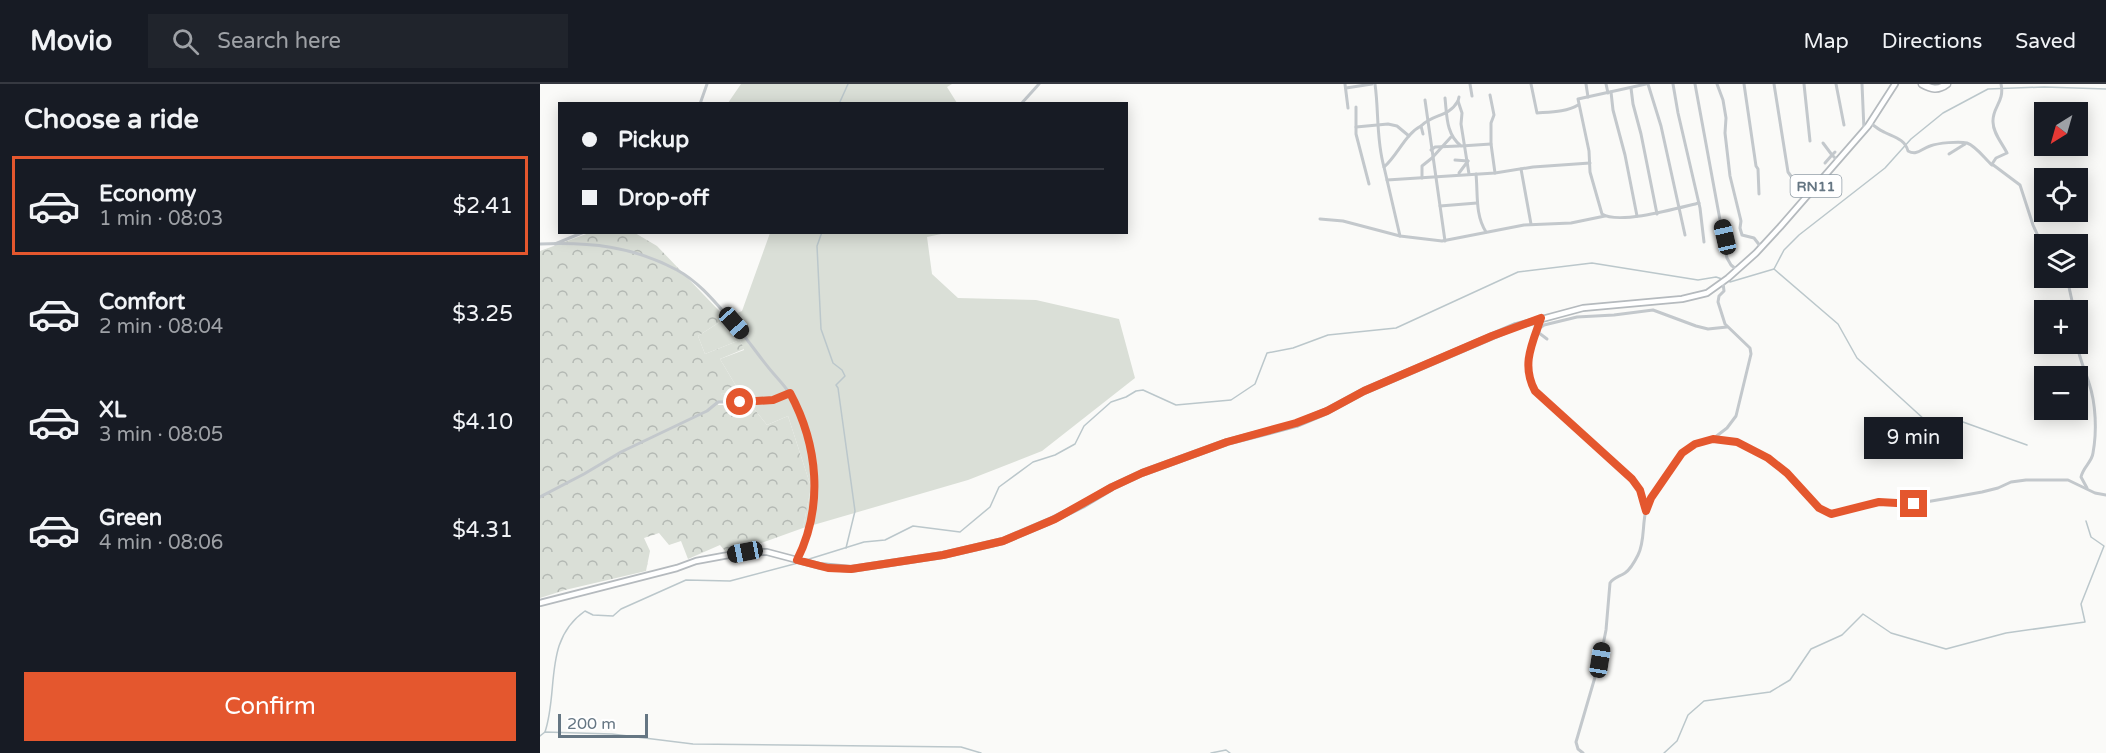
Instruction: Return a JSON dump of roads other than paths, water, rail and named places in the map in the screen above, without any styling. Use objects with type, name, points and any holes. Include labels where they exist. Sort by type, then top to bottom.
[{"type":"highway","points":[[1922,84],[1932,89],[1947,84]]},
{"type":"main road","name":"RN11","points":[[540,603],[677,568],[696,561],[745,552],[767,552],[828,568],[851,569],[943,555],[1003,541],[1055,519],[1142,473],[1227,442],[1296,423],[1327,411],[1364,391],[1492,336],[1541,318],[1598,305],[1691,297],[1707,292],[1723,283],[1761,247],[1870,123],[1896,85]]},
{"type":"street","points":[[701,102],[707,84]]},
{"type":"street","points":[[1023,102],[1039,84]]},
{"type":"street","points":[[1348,108],[1346,86],[1373,84],[1378,104],[1377,139],[1400,236]]},
{"type":"street","points":[[1470,84],[1472,96]]},
{"type":"street","points":[[1531,84],[1537,113],[1575,107],[1579,104]]},
{"type":"street","points":[[1586,84],[1588,97]]},
{"type":"street","points":[[1606,84],[1625,155],[1637,216]]},
{"type":"street","points":[[1605,216],[1602,214],[1593,182],[1578,99],[1647,84],[1661,126],[1685,235]]},
{"type":"street","points":[[1673,84],[1677,113],[1699,203],[1704,242]]},
{"type":"street","points":[[1695,84],[1727,258],[1731,266],[1737,270]]},
{"type":"street","points":[[1717,84],[1726,118],[1725,133],[1730,176],[1741,221],[1740,231],[1742,235],[1754,238],[1761,247]]},
{"type":"street","points":[[1744,84],[1760,194]]},
{"type":"street","points":[[1773,84],[1788,172],[1806,197]]},
{"type":"street","points":[[1803,84],[1810,141]]},
{"type":"street","points":[[1836,84],[1844,125]]},
{"type":"street","points":[[1862,84],[1864,130]]},
{"type":"street","points":[[1993,165],[1993,161],[2007,153],[1993,122],[2002,98],[2001,84]]},
{"type":"street","points":[[1628,87],[1656,214]]},
{"type":"street","points":[[1490,95],[1494,115],[1491,123],[1491,144],[1495,173]]},
{"type":"street","points":[[1445,98],[1447,127],[1451,137],[1463,146]]},
{"type":"street","points":[[1425,99],[1445,241]]},
{"type":"street","points":[[1384,167],[1394,158],[1409,136],[1428,120],[1447,114],[1458,99],[1462,113],[1463,146],[1469,174]]},
{"type":"street","points":[[1356,107],[1356,127],[1369,184]]},
{"type":"street","points":[[1870,123],[1898,138],[1911,153],[1918,153],[1933,145],[1945,145],[1955,141],[1970,145],[2020,184],[2037,234]]},
{"type":"street","points":[[1356,127],[1388,124],[1397,126],[1409,136]]},
{"type":"street","points":[[1421,126],[1423,134]]},
{"type":"street","points":[[1422,178],[1422,166],[1451,137]]},
{"type":"street","points":[[1823,143],[1838,161]]},
{"type":"street","points":[[1431,150],[1444,146],[1491,144]]},
{"type":"street","points":[[1949,154],[1965,144]]},
{"type":"street","points":[[1825,163],[1833,154]]},
{"type":"street","points":[[1455,160],[1468,161]]},
{"type":"street","points":[[1458,174],[1468,161]]},
{"type":"street","points":[[1387,180],[1495,173],[1590,163]]},
{"type":"street","points":[[1521,169],[1532,224]]},
{"type":"street","points":[[1476,174],[1477,204],[1481,225],[1486,232]]},
{"type":"street","points":[[1320,219],[1343,221],[1400,236],[1445,241],[1532,224],[1571,223],[1605,216],[1612,218],[1656,214],[1699,203]]},
{"type":"street","points":[[1440,206],[1485,205]]},
{"type":"street","points":[[553,245],[580,234]]},
{"type":"street","points":[[540,244],[590,244],[621,248],[651,257],[680,271],[704,290],[748,340],[790,393],[800,412],[809,438],[814,497],[809,529],[797,560]]},
{"type":"street","points":[[1583,753],[1578,749],[1576,742],[1600,660],[1606,630],[1610,583],[1626,572],[1640,552],[1646,511],[1651,498],[1682,453],[1695,444],[1713,439],[1727,428],[1736,416],[1750,361],[1750,348],[1727,327],[1718,302],[1719,296],[1724,291],[1723,283]]},
{"type":"street","points":[[1547,339],[1539,333],[1540,328],[1544,325],[1577,317],[1653,310],[1708,329],[1727,327]]},
{"type":"street","points":[[1541,318],[1529,354],[1528,375],[1535,391],[1632,479],[1640,490],[1646,511]]},
{"type":"street","points":[[2079,354],[2091,391],[2095,416],[2093,455],[2084,467],[2081,477],[2088,490]]},
{"type":"street","points":[[540,496],[621,452],[707,411],[717,403],[773,400],[790,393]]},
{"type":"street","points":[[1713,439],[1737,442],[1768,458],[1787,473],[1819,508],[1831,514],[1879,502],[1914,504],[1949,498],[1982,492],[2022,480],[2068,480],[2088,490],[2106,495]]},
{"type":"waterway","points":[[840,102],[848,84]]},
{"type":"waterway","points":[[1774,269],[1784,250],[1799,235],[1885,168],[1911,139],[1943,113],[1988,89],[2044,87],[2106,89]]},
{"type":"waterway","points":[[821,234],[817,246],[821,329],[833,363],[842,370],[845,376],[836,385],[855,511],[846,548]]},
{"type":"waterway","points":[[806,560],[864,542],[885,540],[913,526],[960,532],[990,507],[999,487],[1033,462],[1055,455],[1075,444],[1084,426],[1111,402],[1136,391],[1143,390],[1176,405],[1231,400],[1255,384],[1267,353],[1293,348],[1328,335],[1396,328],[1518,272],[1592,263],[1698,280],[1716,277],[1725,280]]},
{"type":"waterway","points":[[1730,282],[1774,269],[1838,324],[1857,358],[1925,420],[1963,422],[2027,445]]},
{"type":"waterway","points":[[1664,753],[1677,741],[1688,715],[1704,701],[1770,692],[1790,680],[1811,649],[1842,635],[1863,614],[1891,633],[1946,649],[2006,633],[2085,622],[2081,604],[2104,546],[2091,537],[2086,521]]},
{"type":"waterway","points":[[545,732],[558,651],[563,636],[572,623],[585,611],[593,615],[613,616],[621,609],[686,580],[730,581],[798,563]]},
{"type":"waterway","points":[[540,736],[545,732],[612,734],[693,744],[961,747],[981,753]]},
{"type":"waterway","points":[[1211,753],[1226,750],[1230,753]]}]
